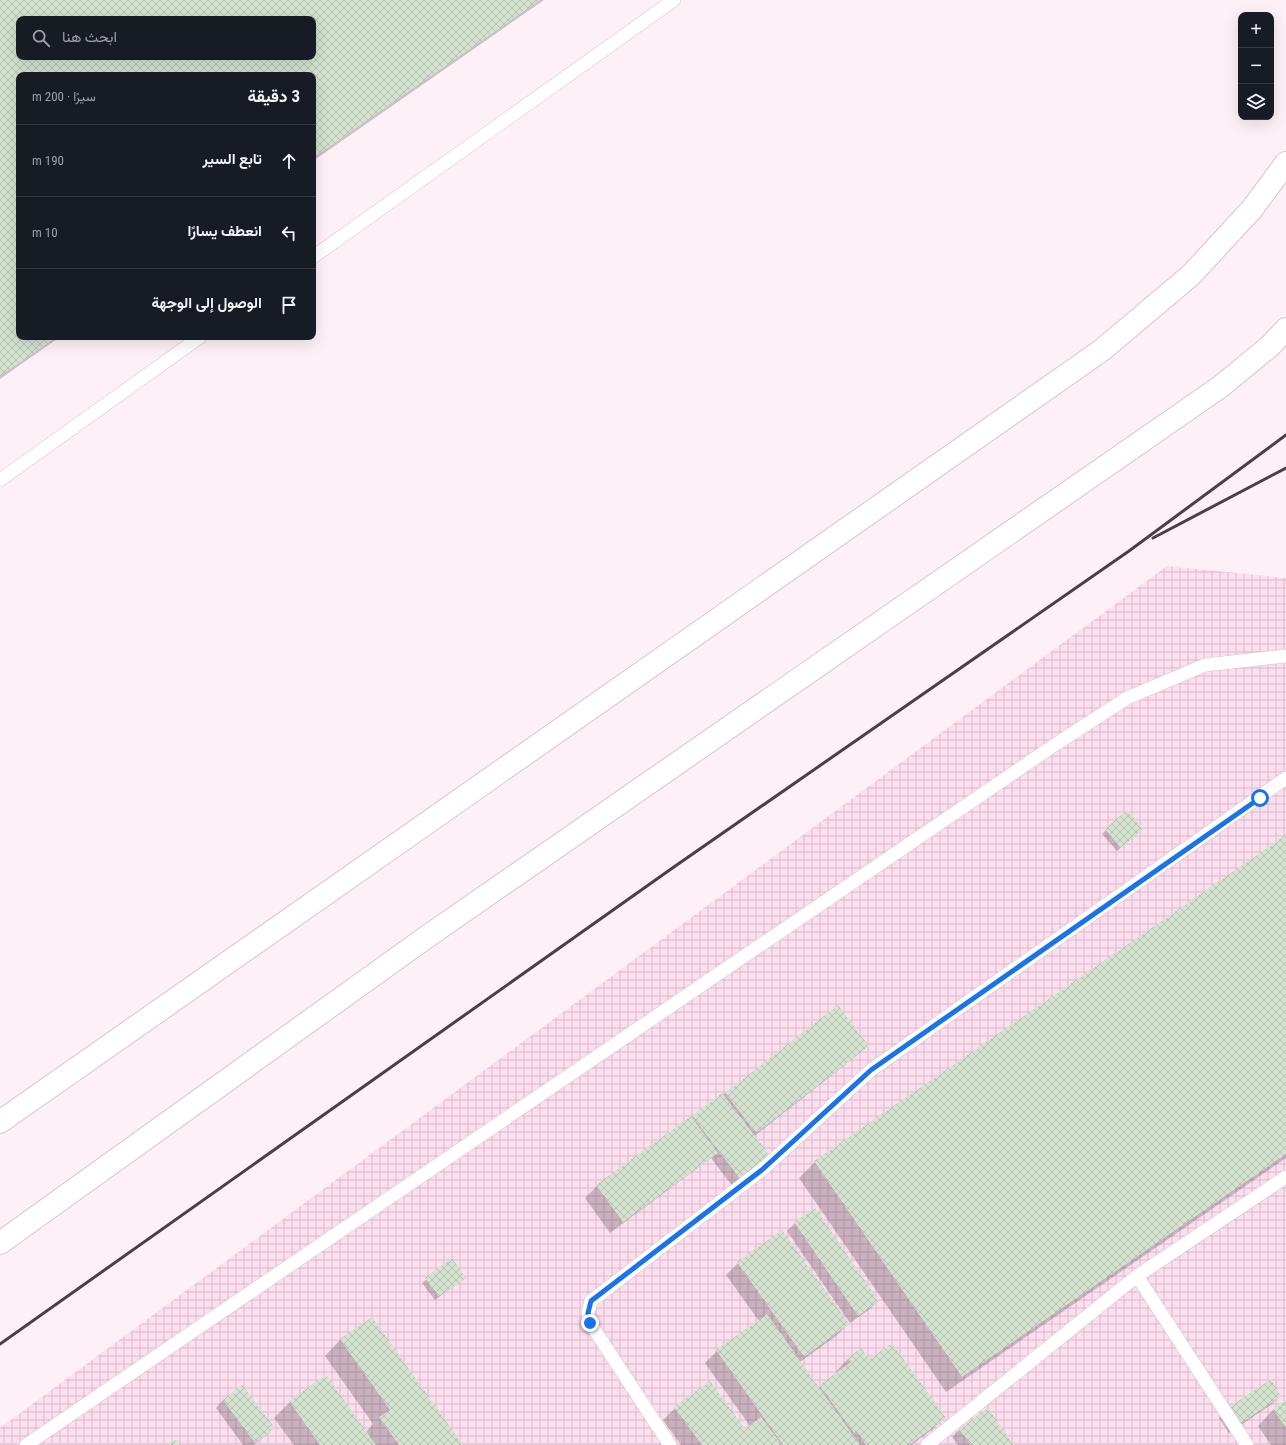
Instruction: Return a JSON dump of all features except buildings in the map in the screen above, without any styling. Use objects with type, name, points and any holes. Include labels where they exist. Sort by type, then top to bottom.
[{"type":"street","points":[[0,1122],[1102,350],[1191,274],[1252,209],[1286,163]]},
{"type":"street","points":[[0,1243],[428,936],[1220,388],[1270,346],[1286,329]]},
{"type":"lane","points":[[316,255],[674,0]]},
{"type":"lane","points":[[0,480],[196,340]]},
{"type":"lane","points":[[26,1445],[1056,744],[1127,698],[1205,665],[1286,656]]},
{"type":"lane","points":[[670,1445],[590,1323],[588,1313],[591,1301],[763,1169],[871,1070],[1286,778]]},
{"type":"lane","points":[[927,1445],[1137,1276],[1286,1178]]},
{"type":"lane","points":[[1137,1276],[1247,1445]]},
{"type":"shaded area","points":[[1167,566],[1286,578],[1286,1445],[0,1445],[0,1428]]},
{"type":"railway","points":[[0,1344],[671,869],[1129,551],[1286,435]]},
{"type":"railway","points":[[1153,538],[1286,468]]},
{"type":"route","points":[[590,1323],[588,1313],[591,1301],[763,1169],[789,1146],[822,1113],[871,1070],[1260,798]]}]
